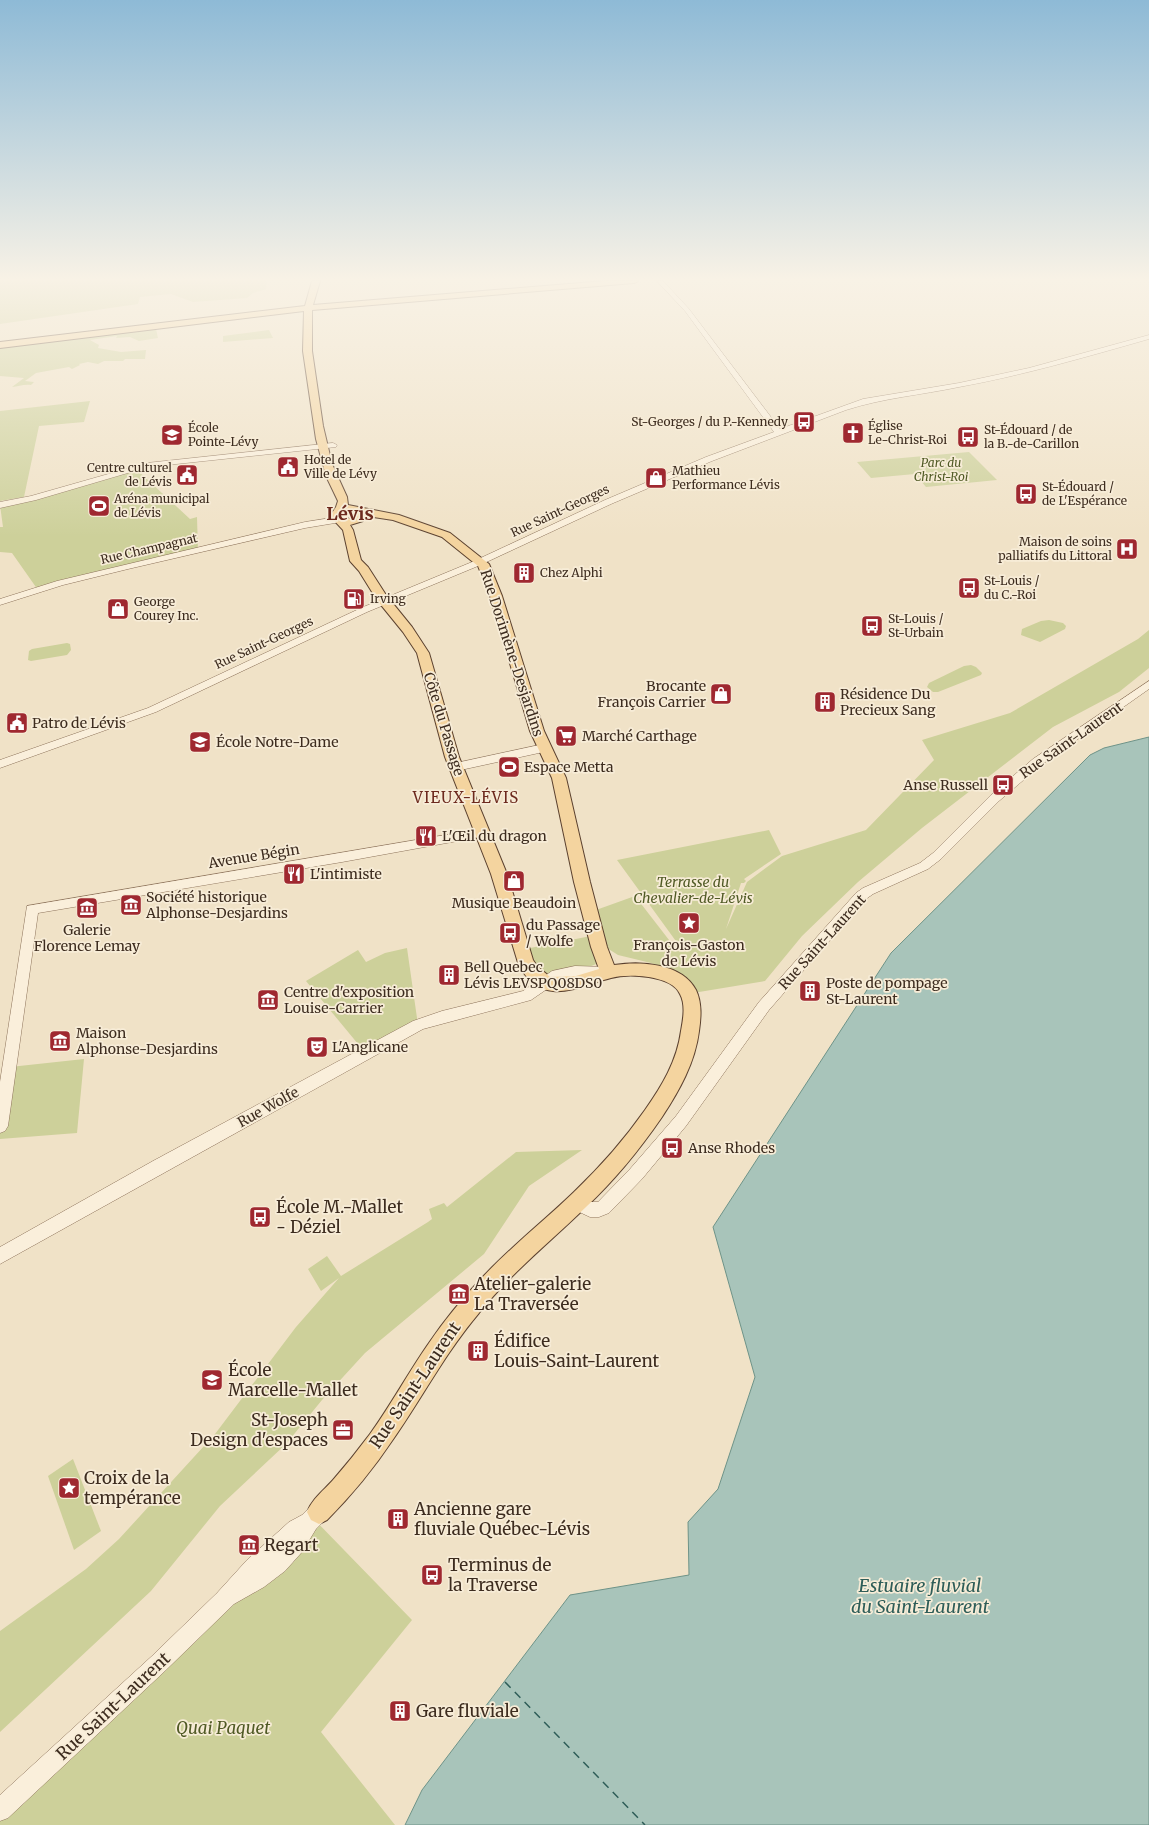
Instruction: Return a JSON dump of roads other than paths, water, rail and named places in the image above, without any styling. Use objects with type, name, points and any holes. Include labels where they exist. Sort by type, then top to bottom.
[{"type":"main road","points":[[312,366],[329,443],[331,474],[343,498],[344,504],[339,516],[348,530],[354,557],[364,569]]},
{"type":"main road","points":[[320,371],[327,416]]},
{"type":"main road","points":[[329,443],[336,456]]},
{"type":"main road","points":[[341,471],[346,494],[357,513],[352,524],[353,535],[364,569]]},
{"type":"main road","name":"Rue Dorimène-Desjardins","points":[[339,516],[357,513],[396,517],[446,535],[486,567],[537,731],[559,778],[582,882],[599,947],[609,972]]},
{"type":"main road","name":"Côte du Passage","points":[[364,569],[384,601],[408,630],[423,653],[456,767],[481,833],[499,874],[525,960],[531,970],[546,984]]},
{"type":"main road","points":[[599,947],[617,962],[639,971]]},
{"type":"main road","points":[[546,984],[571,983],[596,978],[609,972],[639,971]]},
{"type":"main road","name":"Rue Saint-Laurent","points":[[314,1517],[376,1444],[396,1416],[428,1361],[451,1330],[494,1280],[523,1250],[578,1202],[601,1179],[634,1142],[675,1080],[686,1053],[692,1020],[690,996],[682,982],[665,974],[639,971]]},
{"type":"street","points":[[729,366],[779,433]]},
{"type":"street","name":"Rue Saint-Georges","points":[[0,764],[147,712],[384,601],[480,562],[608,502],[691,467],[779,433],[866,401],[959,385],[1044,366]]},
{"type":"street","points":[[0,505],[33,498],[147,465],[329,443]]},
{"type":"street","name":"Rue Champagnat","points":[[0,602],[60,583],[339,516]]},
{"type":"street","name":"Rue Saint-Laurent","points":[[578,1202],[588,1209],[598,1210],[603,1208],[636,1174],[681,1120],[764,1006],[852,904],[868,891],[924,866],[937,856],[1011,783],[1037,762],[1149,684]]},
{"type":"street","points":[[456,767],[544,748]]},
{"type":"street","name":"Avenue Bégin","points":[[0,1126],[10,1067],[32,909],[356,856],[481,833]]},
{"type":"street","name":"Rue Wolfe","points":[[0,1256],[159,1166],[412,1028],[442,1017],[526,996],[546,984]]},
{"type":"street","name":"Rue Saint-Laurent","points":[[0,1810],[88,1730],[224,1600],[254,1583],[290,1553],[314,1517]]},
{"type":"water","name":"Estuaire fluvial du Saint-Laurent","points":[[1149,737],[1149,1825],[405,1825],[422,1790],[570,1595],[689,1575],[688,1522],[718,1489],[755,1377],[713,1227],[891,953],[1090,755],[1104,748]]},
{"type":"place","name":"St-Georges / du P.-Kennedy","points":[[804,422]]},
{"type":"place","name":"Église Le-Christ-Roi","points":[[853,433]]},
{"type":"place","name":"École Pointe-Lévy","points":[[172,435]]},
{"type":"place","name":"St-Édouard / de la B.-de-Carillon","points":[[968,437]]},
{"type":"place","name":"Hotel de Ville de Lévy","points":[[288,467]]},
{"type":"place","name":"Centre culturel de Lévis","points":[[187,475]]},
{"type":"place","name":"Mathieu Performance Lévis","points":[[656,478]]},
{"type":"place","name":"St-Édouard / de L'Espérance","points":[[1026,494]]},
{"type":"place","name":"Aréna municipal de Lévis","points":[[99,506]]},
{"type":"place","name":"Maison de soins palliatifs du Littoral","points":[[1127,549]]},
{"type":"place","name":"Chez Alphi","points":[[524,573]]},
{"type":"place","name":"St-Louis / du C.-Roi","points":[[969,588]]},
{"type":"place","name":"Irving","points":[[354,599]]},
{"type":"place","name":"George Courey Inc.","points":[[118,609]]},
{"type":"place","name":"St-Louis / St-Urbain","points":[[872,626]]},
{"type":"place","name":"Brocante François Carrier","points":[[721,694]]},
{"type":"place","name":"Résidence Du Precieux Sang","points":[[825,702]]},
{"type":"place","name":"Patro de Lévis","points":[[17,723]]},
{"type":"place","name":"Marché Carthage","points":[[566,736]]},
{"type":"place","name":"École Notre-Dame","points":[[200,742]]},
{"type":"place","name":"Espace Metta","points":[[509,767]]},
{"type":"place","name":"Anse Russell","points":[[1003,785]]},
{"type":"place","name":"L'Œil du dragon","points":[[426,836]]},
{"type":"place","name":"L'intimiste","points":[[294,874]]},
{"type":"place","name":"Musique Beaudoin","points":[[514,881]]},
{"type":"place","name":"Société historique Alphonse-Desjardins","points":[[131,905]]},
{"type":"place","name":"Galerie Florence Lemay","points":[[87,908]]},
{"type":"place","name":"François-Gaston de Lévis","points":[[689,923]]},
{"type":"place","name":"du Passage / Wolfe","points":[[510,933]]},
{"type":"place","name":"Bell Quebec Lévis LEVSPQ08DS0","points":[[449,975]]},
{"type":"place","name":"Poste de pompage St-Laurent","points":[[810,991]]},
{"type":"place","name":"Centre d'exposition Louise-Carrier","points":[[268,1000]]},
{"type":"place","name":"Maison Alphonse-Desjardins","points":[[60,1041]]},
{"type":"place","name":"L'Anglicane","points":[[317,1047]]},
{"type":"place","name":"Anse Rhodes","points":[[672,1148]]},
{"type":"place","name":"École M.-Mallet - Déziel","points":[[260,1217]]},
{"type":"place","name":"Atelier-galerie La Traversée","points":[[459,1294]]},
{"type":"place","name":"Édifice Louis-Saint-Laurent","points":[[478,1351]]},
{"type":"place","name":"École Marcelle-Mallet","points":[[212,1380]]},
{"type":"place","name":"St-Joseph Design d'espaces","points":[[343,1430]]},
{"type":"place","name":"Croix de la tempérance","points":[[69,1488]]},
{"type":"place","name":"Ancienne gare fluviale Québec-Lévis","points":[[398,1519]]},
{"type":"place","name":"Regart","points":[[249,1545]]},
{"type":"place","name":"Terminus de la Traverse","points":[[432,1575]]},
{"type":"place","name":"Gare fluviale","points":[[400,1711]]},
{"type":"district","name":"Lévis","points":[[350,514]]},
{"type":"district","name":"VIEUX-LÉVIS","points":[[466,798]]},
{"type":"park label","name":"Parc du Christ-Roi","points":[[941,470]]},
{"type":"park label","name":"Terrasse du Chevalier-de-Lévis","points":[[693,890]]},
{"type":"park label","name":"Quai Paquet","points":[[223,1728]]}]
